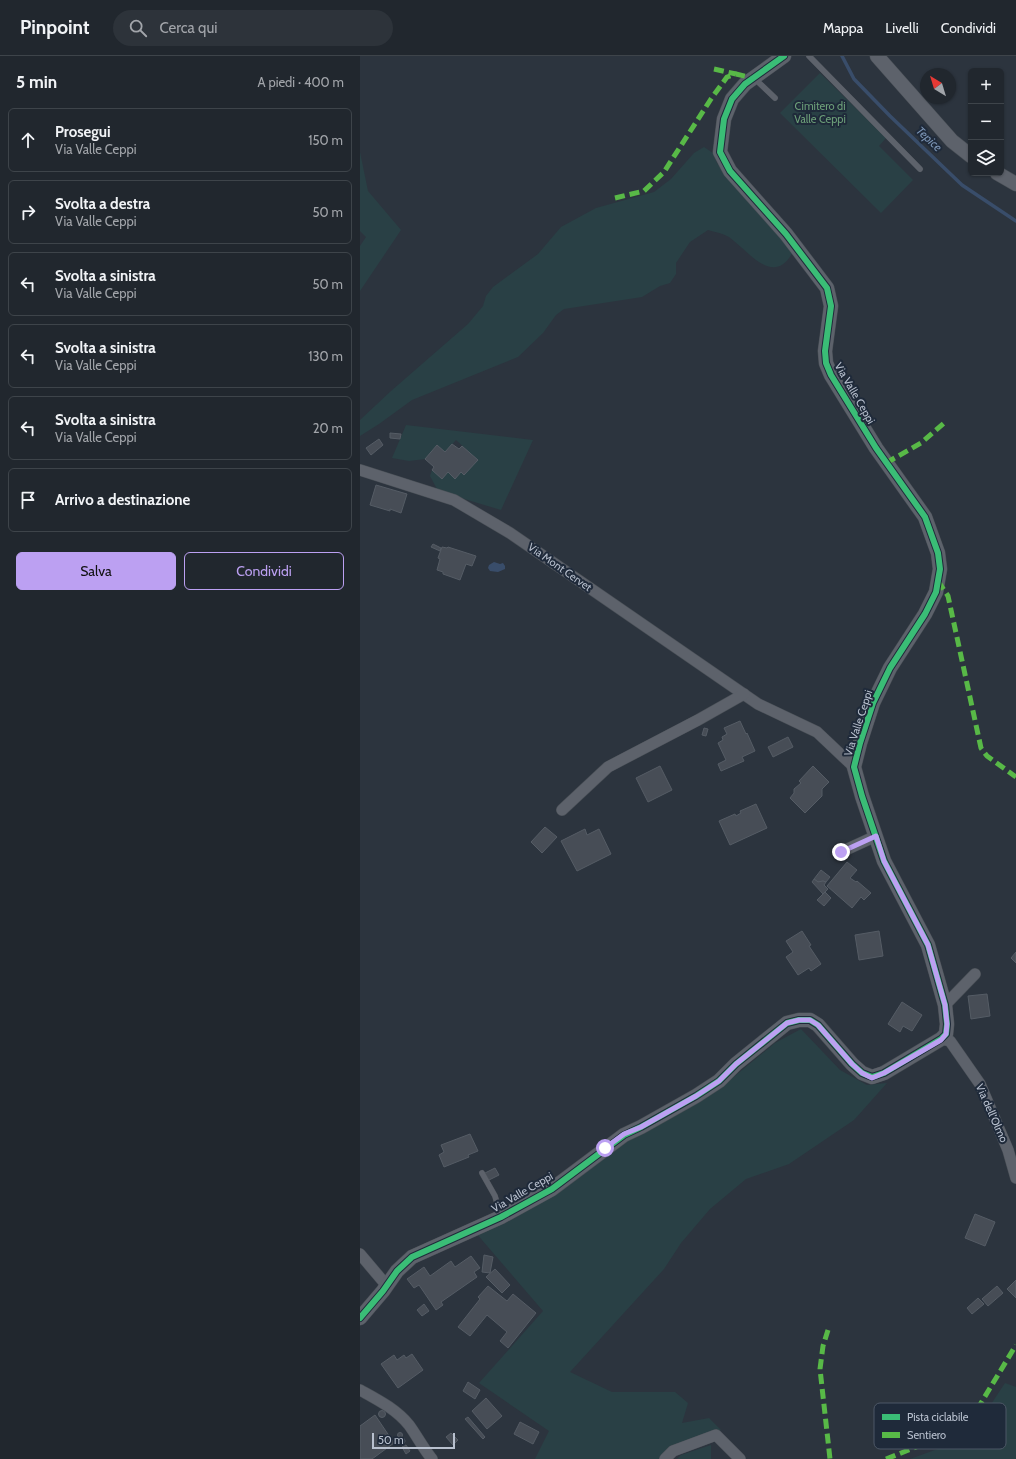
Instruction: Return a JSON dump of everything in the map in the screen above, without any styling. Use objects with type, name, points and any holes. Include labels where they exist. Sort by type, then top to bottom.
[{"type":"street","name":"Via Valle Ceppi","points":[[360,1318],[387,1286],[397,1271],[412,1257],[501,1217],[552,1189],[624,1134],[641,1127],[696,1096],[719,1081],[736,1064],[787,1023],[799,1020],[810,1020],[818,1025],[852,1064],[862,1073],[872,1078],[884,1073],[941,1040],[946,1034],[947,1024],[945,1005],[928,945],[884,861],[854,767],[873,703],[890,668],[925,614],[936,592],[940,569],[938,553],[925,517],[876,448],[831,375],[826,363],[825,352],[831,306],[827,288],[786,234],[730,171],[720,152],[724,119],[732,99],[753,78],[784,56]]},
{"type":"street","points":[[877,56],[952,141],[968,154]]},
{"type":"street","points":[[1002,176],[1016,184]]},
{"type":"street","name":"Via Mont Cervet","points":[[360,470],[454,500],[467,507],[510,533],[758,704],[817,732],[854,767]]},
{"type":"street","points":[[562,810],[608,767],[744,694]]},
{"type":"street","points":[[841,852],[876,836]]},
{"type":"street","points":[[945,1005],[975,974]]},
{"type":"street","name":"Via dell'Olmo","points":[[941,1040],[950,1041],[980,1084],[1008,1150],[1016,1178]]},
{"type":"street","points":[[360,1254],[387,1286]]},
{"type":"street","points":[[360,1390],[388,1405],[408,1424],[423,1448],[432,1459]]},
{"type":"street","points":[[665,1459],[673,1451],[716,1435],[740,1459]]},
{"type":"lane","points":[[809,56],[920,169]]},
{"type":"lane","points":[[753,78],[775,98]]},
{"type":"lane","points":[[482,1173],[494,1196],[501,1217]]},
{"type":"green space","name":"Cimitero di Valle Ceppi","points":[[820,73],[886,138],[879,146],[913,180],[881,213],[780,113]]},
{"type":"green space","points":[[704,147],[713,153],[717,163],[793,252],[785,262],[777,267],[769,267],[753,257],[729,237],[708,230],[690,242],[676,263],[676,274],[670,283],[660,286],[642,297],[564,309],[556,315],[543,333],[518,357],[412,400],[360,436],[360,420],[468,324],[483,306],[486,296],[493,287],[538,254],[561,227],[596,208],[654,192],[671,179],[694,153]]},
{"type":"green space","points":[[360,152],[368,191],[401,230],[360,291],[360,246],[366,237],[360,231]]},
{"type":"green space","points":[[406,425],[533,440],[501,510],[438,491],[430,476],[432,470],[442,479],[448,472],[455,479],[461,472],[464,475],[478,460],[456,440],[445,452],[437,445],[425,459],[409,461],[392,458]]},
{"type":"green space","points":[[801,1029],[840,1070],[867,1085],[887,1083],[854,1120],[789,1164],[746,1179],[710,1209],[681,1243],[664,1269],[570,1372],[612,1392],[675,1392],[688,1403],[682,1423],[709,1418],[721,1430],[670,1448],[660,1459],[535,1459],[549,1431],[479,1383],[543,1311],[476,1233],[626,1140],[724,1085],[775,1043]]},
{"type":"green space","points":[[1005,1383],[1016,1387],[1016,1459],[910,1459],[938,1449],[1006,1449],[1006,1403],[992,1403]]},
{"type":"green space","points":[[711,1445],[711,1459],[677,1459],[681,1455]]},
{"type":"water","points":[[494,562],[500,564],[503,563],[505,569],[498,572],[490,571],[488,568],[489,565]]},
{"type":"building","points":[[390,433],[401,434],[400,439],[390,438]]},
{"type":"building","points":[[379,439],[383,445],[371,455],[366,448]]},
{"type":"building","points":[[452,444],[459,449],[462,446],[478,460],[464,475],[461,472],[455,479],[448,472],[442,479],[432,470],[434,467],[425,459],[437,445],[445,452]]},
{"type":"building","points":[[376,485],[407,494],[401,513],[370,505]]},
{"type":"building","points":[[433,544],[441,548],[440,551],[431,547]]},
{"type":"building","points":[[442,547],[448,547],[476,556],[472,566],[466,564],[460,580],[443,574],[443,572],[437,570],[440,559],[438,558]]},
{"type":"building","points":[[740,721],[755,751],[742,757],[744,761],[721,771],[718,764],[726,760],[718,743],[723,740],[722,737],[727,734],[724,728]]},
{"type":"building","points":[[704,728],[708,729],[706,736],[702,735]]},
{"type":"building","points":[[788,737],[793,747],[773,757],[768,747]]},
{"type":"building","points":[[660,766],[672,790],[648,802],[636,778]]},
{"type":"building","points":[[813,766],[829,782],[822,789],[822,796],[805,813],[790,798],[794,793],[794,789],[801,783],[799,781]]},
{"type":"building","points":[[756,804],[767,828],[730,845],[719,821],[735,814],[736,816],[741,813],[740,811]]},
{"type":"building","points":[[545,827],[557,837],[542,853],[531,842]]},
{"type":"building","points":[[585,829],[587,835],[599,829],[611,854],[577,871],[561,841]]},
{"type":"building","points":[[847,862],[857,870],[850,878],[856,882],[857,881],[871,893],[864,900],[861,897],[852,908],[827,886]]},
{"type":"building","points":[[821,870],[830,877],[826,882],[818,882],[814,879]]},
{"type":"building","points":[[814,879],[818,882],[826,882],[824,885],[828,889],[823,894],[812,882]]},
{"type":"building","points":[[825,892],[831,898],[824,906],[817,900]]},
{"type":"building","points":[[802,931],[811,945],[809,946],[821,964],[811,971],[809,968],[798,975],[786,957],[793,952],[786,941]]},
{"type":"building","points":[[879,931],[883,956],[859,960],[855,935]]},
{"type":"building","points":[[1016,952],[1016,963],[1011,958]]},
{"type":"building","points":[[987,994],[990,1016],[971,1019],[968,996]]},
{"type":"building","points":[[902,1002],[922,1015],[912,1031],[903,1026],[900,1032],[888,1024]]},
{"type":"building","points":[[470,1134],[478,1151],[468,1155],[469,1157],[444,1167],[439,1155],[444,1152],[441,1145]]},
{"type":"building","points":[[495,1168],[499,1175],[489,1180],[485,1173]]},
{"type":"building","points":[[975,1214],[995,1222],[985,1246],[965,1238]]},
{"type":"building","points":[[484,1255],[493,1257],[490,1273],[482,1272]]},
{"type":"building","points":[[471,1256],[480,1268],[474,1272],[477,1277],[441,1302],[443,1305],[436,1310],[419,1285],[414,1288],[407,1279],[424,1267],[430,1276],[451,1261],[455,1267]]},
{"type":"building","points":[[495,1269],[510,1285],[502,1293],[486,1277]]},
{"type":"building","points":[[1016,1280],[1016,1298],[1007,1289]]},
{"type":"building","points":[[488,1286],[507,1301],[513,1294],[536,1313],[508,1348],[500,1341],[507,1332],[487,1315],[470,1336],[458,1327],[480,1299],[478,1297]]},
{"type":"building","points":[[997,1286],[1003,1293],[988,1306],[982,1299]]},
{"type":"building","points":[[978,1298],[984,1304],[972,1314],[967,1308]]},
{"type":"building","points":[[424,1304],[429,1311],[422,1316],[417,1310]]},
{"type":"building","points":[[412,1354],[423,1370],[398,1388],[381,1364],[394,1355],[397,1360],[404,1355],[406,1358]]},
{"type":"building","points":[[468,1382],[480,1390],[475,1399],[463,1391]]},
{"type":"building","points":[[486,1398],[502,1416],[487,1429],[472,1411]]},
{"type":"building","points":[[382,1411],[385,1414],[382,1417],[379,1414]]},
{"type":"building","points":[[375,1415],[394,1443],[372,1459],[360,1459],[360,1426]]},
{"type":"building","points":[[468,1417],[485,1437],[483,1439],[465,1419]]},
{"type":"building","points":[[520,1422],[539,1432],[533,1444],[514,1434]]},
{"type":"building","points":[[398,1433],[402,1433],[402,1437],[398,1437]]},
{"type":"building","points":[[451,1433],[458,1440],[453,1445],[446,1437]]},
{"type":"building","points":[[402,1438],[405,1441],[402,1444],[399,1441]]},
{"type":"building","points":[[406,1445],[410,1451],[406,1454],[402,1447]]},
{"type":"waterway","name":"Tepice","points":[[842,56],[854,79],[962,185],[1016,221]]},
{"type":"marked path","points":[[714,69],[736,74]]},
{"type":"marked path","points":[[615,198],[644,191],[664,172],[727,77],[736,74],[753,78]]},
{"type":"marked path","points":[[886,463],[921,443],[944,423]]},
{"type":"marked path","points":[[938,581],[948,596],[981,748],[987,756],[1016,777]]},
{"type":"marked path","points":[[828,1330],[823,1346],[820,1369],[830,1459]]},
{"type":"marked path","points":[[981,1403],[1016,1345]]},
{"type":"marked path","points":[[886,1459],[911,1449]]},
{"type":"cycle path","points":[[360,1318],[383,1291],[397,1271],[412,1257],[501,1217],[552,1189],[624,1135],[696,1096],[719,1081],[736,1064],[787,1023],[799,1020],[810,1020],[818,1025],[852,1064],[862,1073],[872,1077],[884,1073],[941,1039],[946,1034],[947,1024],[945,1005],[928,945],[884,861],[854,767],[873,703],[890,668],[925,614],[936,592],[940,569],[938,553],[925,517],[876,448],[831,375],[826,363],[825,351],[831,306],[827,288],[786,234],[730,171],[720,152],[724,119],[732,99],[745,84],[784,56]]},
{"type":"route","points":[[605,1148],[624,1134],[641,1127],[696,1096],[719,1081],[736,1064],[787,1023],[799,1020],[810,1020],[818,1025],[852,1064],[862,1073],[872,1078],[884,1073],[941,1040],[946,1034],[947,1024],[945,1005],[928,945],[884,861],[876,836],[841,852]]}]
